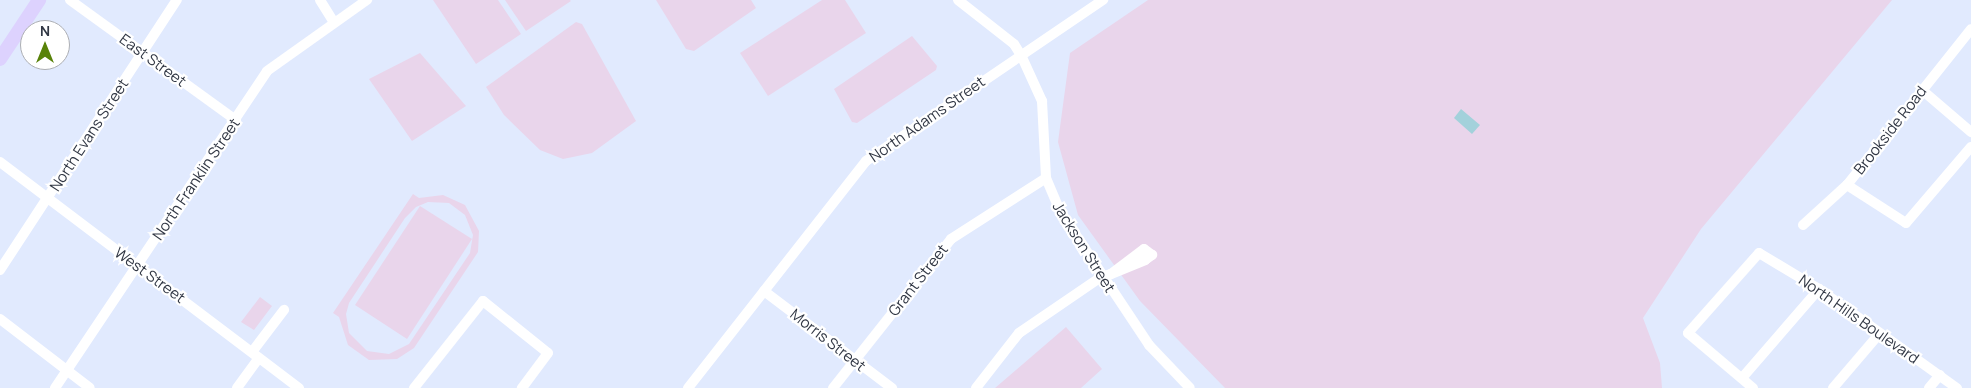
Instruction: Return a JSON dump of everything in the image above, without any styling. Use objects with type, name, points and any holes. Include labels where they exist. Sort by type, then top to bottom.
[{"type":"main road","points":[[0,59],[39,0]]},
{"type":"street","name":"East Street","points":[[70,0],[236,120]]},
{"type":"street","name":"North Evans Street","points":[[0,270],[177,0]]},
{"type":"street","points":[[320,0],[334,22]]},
{"type":"street","name":"North Franklin Street","points":[[56,388],[278,59],[367,0]]},
{"type":"street","name":"Jackson Street","points":[[959,0],[1014,44],[1021,55],[1042,101],[1046,178],[1060,211],[1106,275],[1150,345],[1190,388]]},
{"type":"street","name":"North Adams Street","points":[[688,388],[866,161],[1103,0]]},
{"type":"street","name":"Brookside Road","points":[[1803,226],[1847,185],[1971,29]]},
{"type":"street","points":[[1922,90],[1971,132]]},
{"type":"street","points":[[1847,185],[1906,222],[1971,147]]},
{"type":"street","name":"West Street","points":[[0,162],[300,388]]},
{"type":"street","name":"Grant Street","points":[[833,388],[951,239],[1046,178]]},
{"type":"street","name":"North Hills Boulevard","points":[[1742,378],[1688,333],[1759,252],[1819,289],[1957,388]]},
{"type":"street","points":[[976,388],[1019,333],[1106,275]]},
{"type":"street","points":[[1753,388],[1742,378],[1819,289]]},
{"type":"street","name":"Morris Street","points":[[764,291],[892,388]]},
{"type":"street","points":[[414,388],[483,301],[548,353],[522,388]]},
{"type":"street","points":[[237,388],[284,310]]},
{"type":"street","points":[[0,319],[90,388]]},
{"type":"street","points":[[1833,388],[1880,333]]},
{"type":"street","points":[[1929,388],[1940,375]]},
{"type":"shaded area","points":[[433,0],[498,0],[521,34],[476,64]]},
{"type":"shaded area","points":[[505,0],[570,0],[571,1],[526,31]]},
{"type":"shaded area","points":[[656,0],[751,0],[756,8],[694,51],[686,49]]},
{"type":"shaded area","points":[[822,0],[845,0],[866,33],[768,96],[740,53]]},
{"type":"shaded area","points":[[1148,0],[1892,0],[1701,229],[1643,318],[1660,363],[1662,388],[1225,388],[1140,301],[1078,215],[1058,142],[1070,53]]},
{"type":"shaded area","points":[[576,22],[582,24],[636,121],[592,153],[563,159],[540,150],[504,115],[486,87]]},
{"type":"shaded area","points":[[912,36],[937,66],[936,70],[857,123],[852,122],[834,89]]},
{"type":"shaded area","points":[[420,53],[466,106],[412,141],[369,79]]},
{"type":"shaded area","points":[[1461,109],[1480,125],[1472,134],[1454,118]]},
{"type":"shaded area","points":[[413,194],[419,198],[443,195],[465,205],[479,231],[478,252],[414,348],[397,359],[369,360],[348,345],[339,317],[333,313]],"holes":[[[428,202],[449,203],[465,215],[473,235],[470,253],[409,344],[389,354],[367,351],[349,333],[346,314],[349,303],[405,218],[416,207]]]},
{"type":"shaded area","points":[[420,206],[472,239],[407,339],[355,305]]},
{"type":"shaded area","points":[[260,297],[272,306],[254,330],[241,322]]},
{"type":"shaded area","points":[[1066,327],[1102,369],[1081,388],[995,388]]}]
